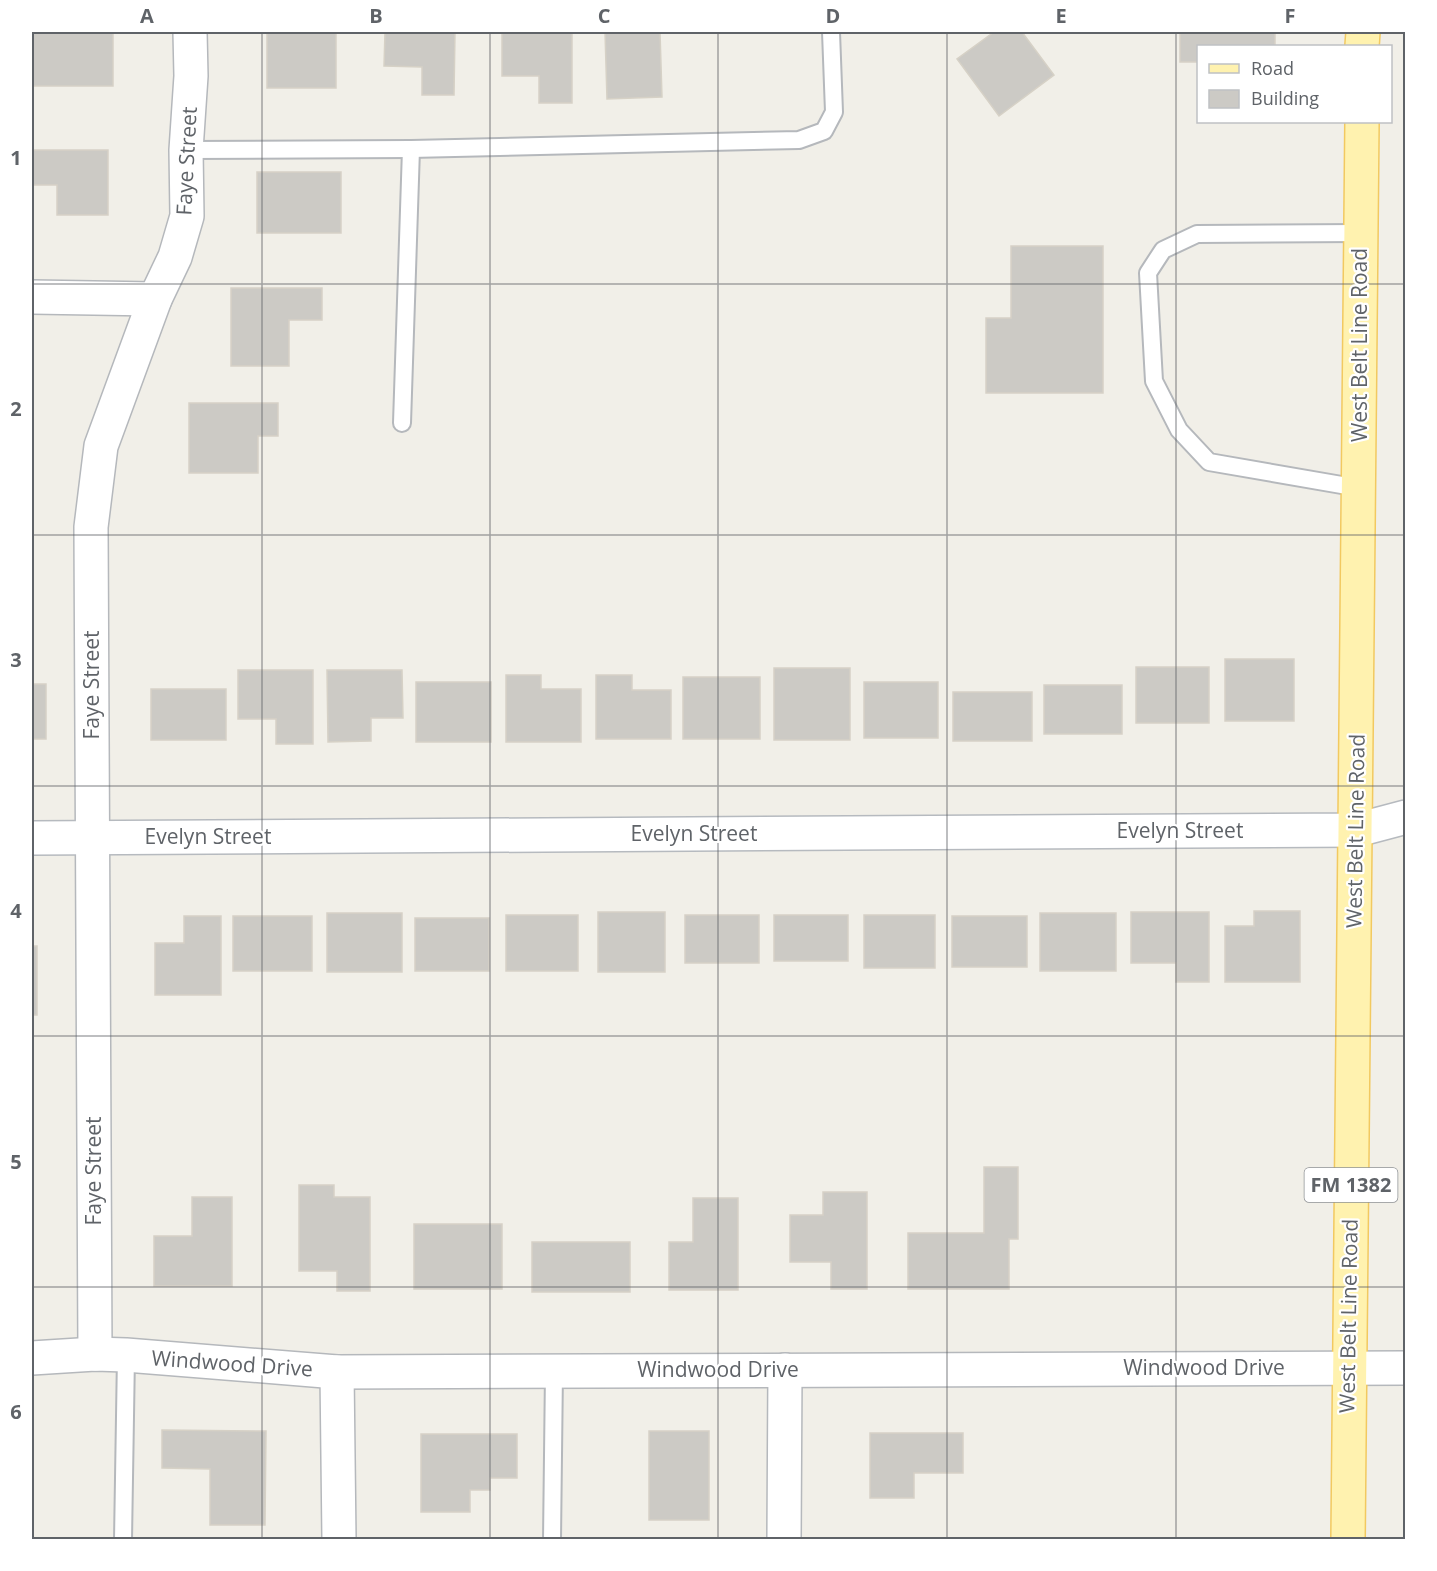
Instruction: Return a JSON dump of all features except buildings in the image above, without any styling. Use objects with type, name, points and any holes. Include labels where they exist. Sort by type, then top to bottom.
[{"type":"main road","name":"West Belt Line Road","points":[[1348,1539],[1348,1367],[1357,830],[1362,123]]},
{"type":"street","name":"Faye Street","points":[[110,1355],[93,838],[91,527],[101,446],[155,299],[175,257],[187,216],[186,150],[191,76],[190,32]]},
{"type":"street","points":[[32,297],[155,299]]},
{"type":"street","points":[[1357,830],[1406,817]]},
{"type":"street","points":[[1357,830],[1406,843]]},
{"type":"street","name":"Evelyn Street","points":[[32,838],[1357,830]]},
{"type":"street","name":"Windwood Drive","points":[[32,1358],[110,1355],[338,1372],[1406,1368]]},
{"type":"street","points":[[784,1539],[785,1370]]},
{"type":"street","points":[[338,1372],[339,1539]]},
{"type":"lane","points":[[186,150],[411,149],[800,140],[824,131],[834,112],[831,32]]},
{"type":"lane","points":[[402,423],[411,149]]},
{"type":"lane","points":[[1359,488],[1209,462],[1179,430],[1155,381],[1148,273],[1163,250],[1197,234],[1361,233]]},
{"type":"lane","points":[[110,1355],[123,1539]]},
{"type":"lane","points":[[552,1539],[554,1371]]}]
